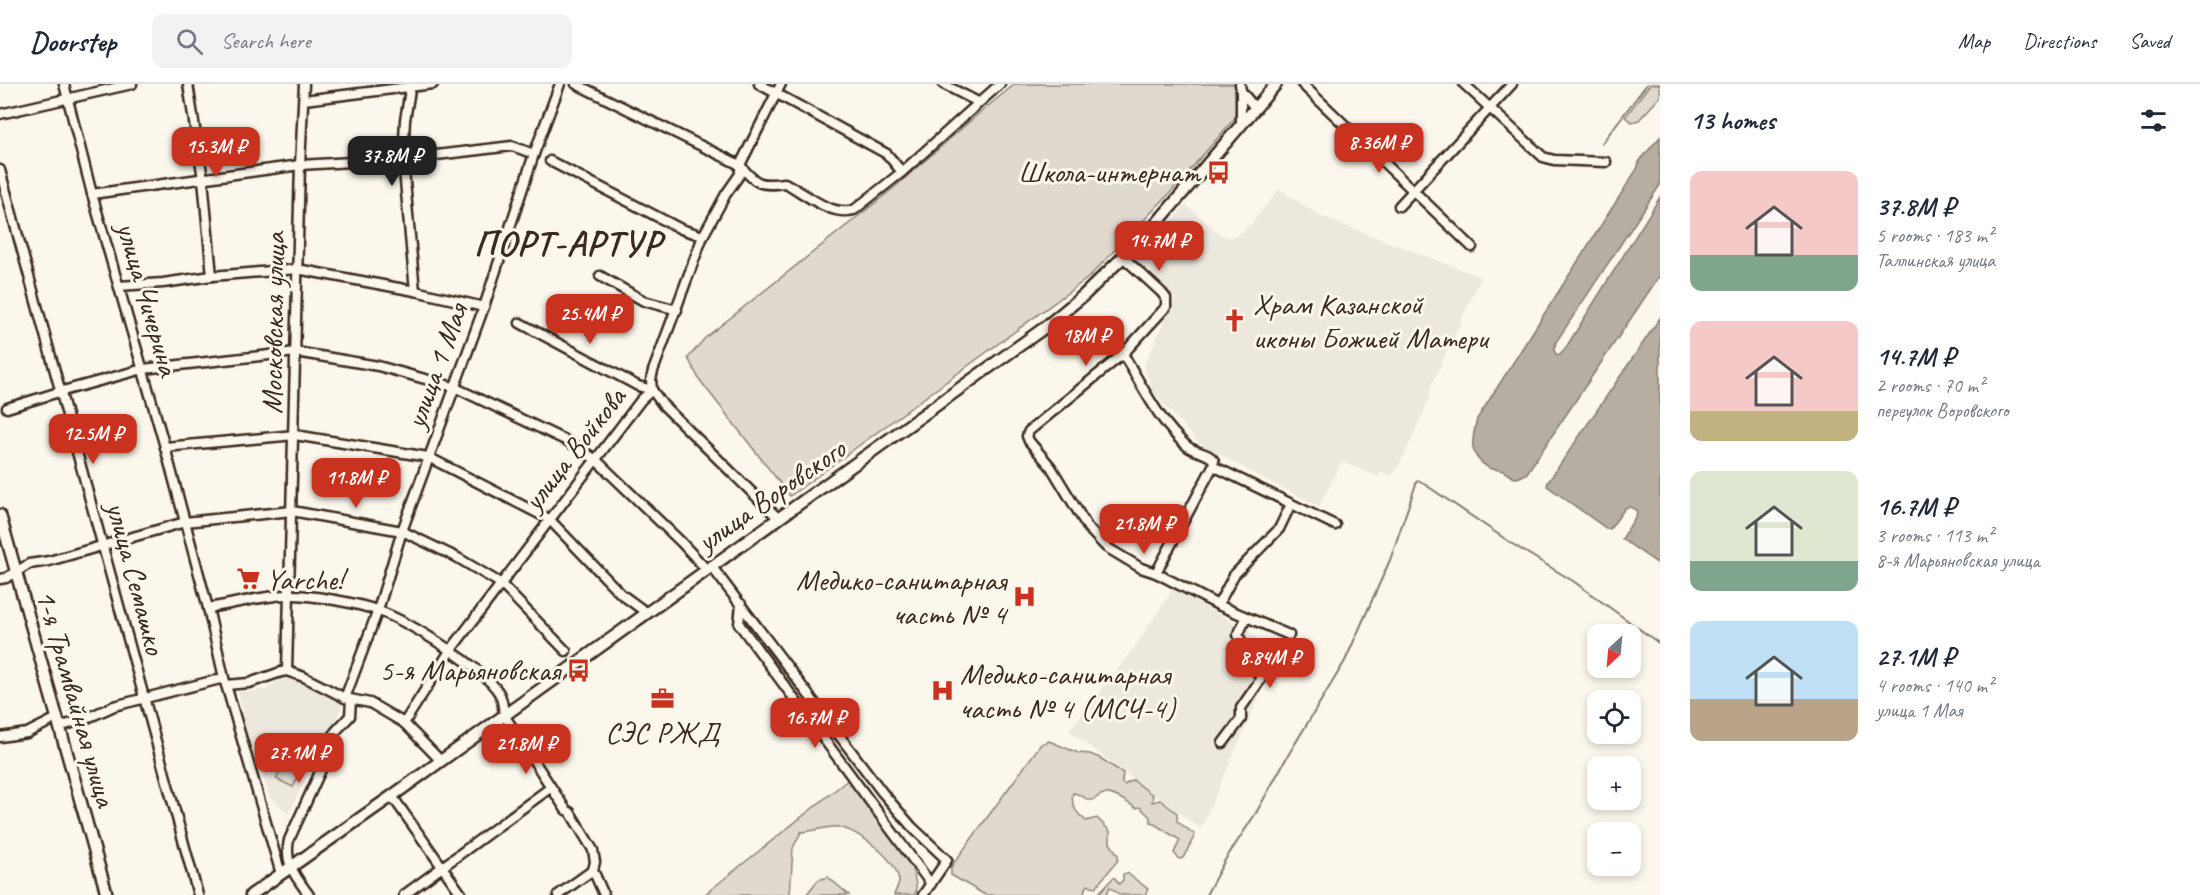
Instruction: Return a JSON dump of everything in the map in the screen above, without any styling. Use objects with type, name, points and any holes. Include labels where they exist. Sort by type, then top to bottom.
[{"type":"main road","name":"улица Воровского","points":[[251,895],[1044,328],[1124,258],[1167,213],[1276,84]]},
{"type":"main road","name":"1-я Трамвайная улица","points":[[0,514],[107,895]]},
{"type":"street","name":"улица Чичерина","points":[[64,84],[92,194],[165,447],[208,608],[225,682],[285,871],[309,895]]},
{"type":"street","points":[[0,114],[132,84]]},
{"type":"street","points":[[188,84],[203,179],[212,276]]},
{"type":"street","name":"Московская улица","points":[[287,671],[304,84]]},
{"type":"street","points":[[304,100],[434,84]]},
{"type":"street","name":"улица 1 Мая","points":[[285,871],[289,840],[330,750],[335,732],[350,716],[348,699],[402,531],[484,307],[534,154],[560,84]]},
{"type":"street","points":[[576,84],[741,165],[750,178],[764,185],[773,186],[785,183],[833,210],[845,212],[854,210],[902,172],[1000,84]]},
{"type":"street","points":[[759,84],[778,88],[887,154],[902,172]]},
{"type":"street","points":[[943,84],[978,102]]},
{"type":"street","points":[[1302,84],[1472,247]]},
{"type":"street","points":[[1464,84],[1538,153],[1548,159],[1606,162]]},
{"type":"street","points":[[1399,206],[1512,84]]},
{"type":"street","points":[[411,86],[405,120],[403,159],[416,291]]},
{"type":"street","name":"улица Войкова","points":[[404,723],[450,651],[500,583],[641,400],[652,390],[653,371],[703,236],[740,174],[741,165],[778,88]]},
{"type":"street","points":[[1241,88],[1255,108]]},
{"type":"street","points":[[1241,88],[1241,125]]},
{"type":"street","points":[[92,194],[300,165],[403,159],[512,146],[534,154]]},
{"type":"street","points":[[550,161],[681,229],[703,236]]},
{"type":"street","name":"улица Семашко","points":[[0,170],[198,895]]},
{"type":"street","points":[[737,179],[750,178]]},
{"type":"street","points":[[1124,258],[1161,292],[1167,303],[1163,311],[1123,354],[1029,431],[1027,436],[1051,467],[1096,538],[1141,568],[1156,573],[1218,606],[1288,635]]},
{"type":"street","points":[[119,286],[297,269],[416,291],[484,307]]},
{"type":"street","points":[[600,276],[644,301],[677,310]]},
{"type":"street","points":[[520,323],[638,386],[652,390],[663,405],[779,519]]},
{"type":"street","points":[[7,408],[143,369],[296,352],[378,366],[454,387],[549,432],[595,459],[710,568],[741,604],[882,792],[912,828],[947,860],[923,895]]},
{"type":"street","points":[[1123,354],[1165,421],[1188,447],[1213,458],[1213,466],[1156,573]]},
{"type":"street","points":[[165,447],[295,435],[428,457],[549,519],[621,594],[647,613]]},
{"type":"street","points":[[1213,466],[1335,525]]},
{"type":"street","points":[[1218,606],[1234,575],[1279,529],[1291,504]]},
{"type":"street","points":[[0,579],[6,578],[29,564],[185,522],[292,511],[402,531],[458,558],[500,583],[566,651]]},
{"type":"street","points":[[208,608],[290,595],[378,610],[480,671],[499,692],[504,715],[593,850],[595,862],[593,870],[604,895]]},
{"type":"street","points":[[741,604],[739,624],[931,884]]},
{"type":"street","points":[[1223,744],[1241,719],[1241,708],[1261,680],[1238,635],[1246,618]]},
{"type":"street","points":[[0,737],[27,733],[58,723],[86,719],[114,706],[144,697],[225,682],[249,683],[287,671],[348,699],[370,703],[404,723],[441,761]]},
{"type":"street","points":[[404,895],[550,788]]},
{"type":"street","points":[[392,796],[462,895]]},
{"type":"street","points":[[558,895],[593,870]]},
{"type":"shaded area","points":[[1015,84],[1238,84],[1235,118],[1170,193],[1088,278],[790,496],[699,379],[688,358],[705,338],[895,187]]},
{"type":"shaded area","points":[[1650,84],[1660,84],[1660,97],[1639,120],[1632,122],[1625,117]]},
{"type":"shaded area","points":[[1660,137],[1660,185],[1556,342],[1554,350],[1556,354],[1560,355],[1565,349],[1660,197],[1660,275],[1527,473],[1514,478],[1501,470],[1489,468],[1477,458],[1474,452],[1473,440],[1477,419],[1637,169],[1640,160]]},
{"type":"shaded area","points":[[1279,189],[1320,216],[1481,277],[1431,386],[1428,402],[1404,456],[1392,476],[1381,472],[1379,477],[1342,462],[1319,506],[1258,476],[1198,442],[1153,392],[1144,365],[1176,298],[1134,264],[1186,205],[1221,235],[1231,237],[1239,234],[1252,223]]},
{"type":"shaded area","points":[[1660,318],[1660,565],[1622,539],[1637,514],[1636,510],[1630,507],[1625,508],[1610,529],[1607,529],[1547,486]]},
{"type":"shaded area","points":[[1173,589],[1247,630],[1256,638],[1265,654],[1270,672],[1201,829],[1069,731],[1136,645]]},
{"type":"shaded area","points":[[285,675],[343,705],[288,814],[270,797],[258,764],[246,742],[244,716],[238,692],[266,690]]},
{"type":"shaded area","points":[[296,739],[313,747],[293,787],[276,779]]},
{"type":"shaded area","points":[[1049,741],[1078,753],[1100,758],[1123,773],[1122,783],[1124,785],[1133,780],[1153,795],[1152,802],[1160,800],[1177,813],[1177,821],[1195,835],[1183,858],[1179,859],[1174,853],[1180,840],[1151,822],[1150,817],[1140,807],[1136,808],[1108,794],[1102,794],[1091,800],[1073,793],[1072,801],[1077,812],[1086,821],[1097,818],[1110,831],[1110,843],[1118,855],[1118,860],[1096,887],[1088,885],[1084,891],[1086,895],[985,895],[951,875],[951,867],[1041,744]]},
{"type":"shaded area","points":[[849,779],[903,851],[916,882],[915,895],[894,895],[899,882],[897,873],[885,855],[856,834],[835,827],[801,832],[793,848],[790,895],[704,895]]},
{"type":"shaded area","points":[[1127,873],[1148,889],[1145,895],[1120,895],[1110,887],[1106,895],[1097,895],[1113,878],[1119,884],[1123,880],[1123,874]]},
{"type":"shaded area","points":[[828,877],[849,895],[806,895],[818,880]]},
{"type":"waterway","points":[[1602,143],[1647,84]]},
{"type":"waterway","points":[[1206,895],[1345,661],[1390,560],[1417,481],[1573,581],[1660,644]]},
{"type":"place","name":"Школа-интернат","points":[[1218,172]]},
{"type":"place","name":"Храм Казанской иконы Божией Матери","points":[[1235,321]]},
{"type":"place","name":"Yarche!","points":[[248,579]]},
{"type":"place","name":"Медико-санитарная часть № 4","points":[[1024,597]]},
{"type":"place","name":"5-я Марьяновская","points":[[578,670]]},
{"type":"place","name":"Медико-санитарная часть № 4 (МСЧ-4)","points":[[942,691]]},
{"type":"place","name":"СЭС РЖД","points":[[662,698]]},
{"type":"district","name":"ПОРТ-АРТУР","points":[[568,243]]}]
